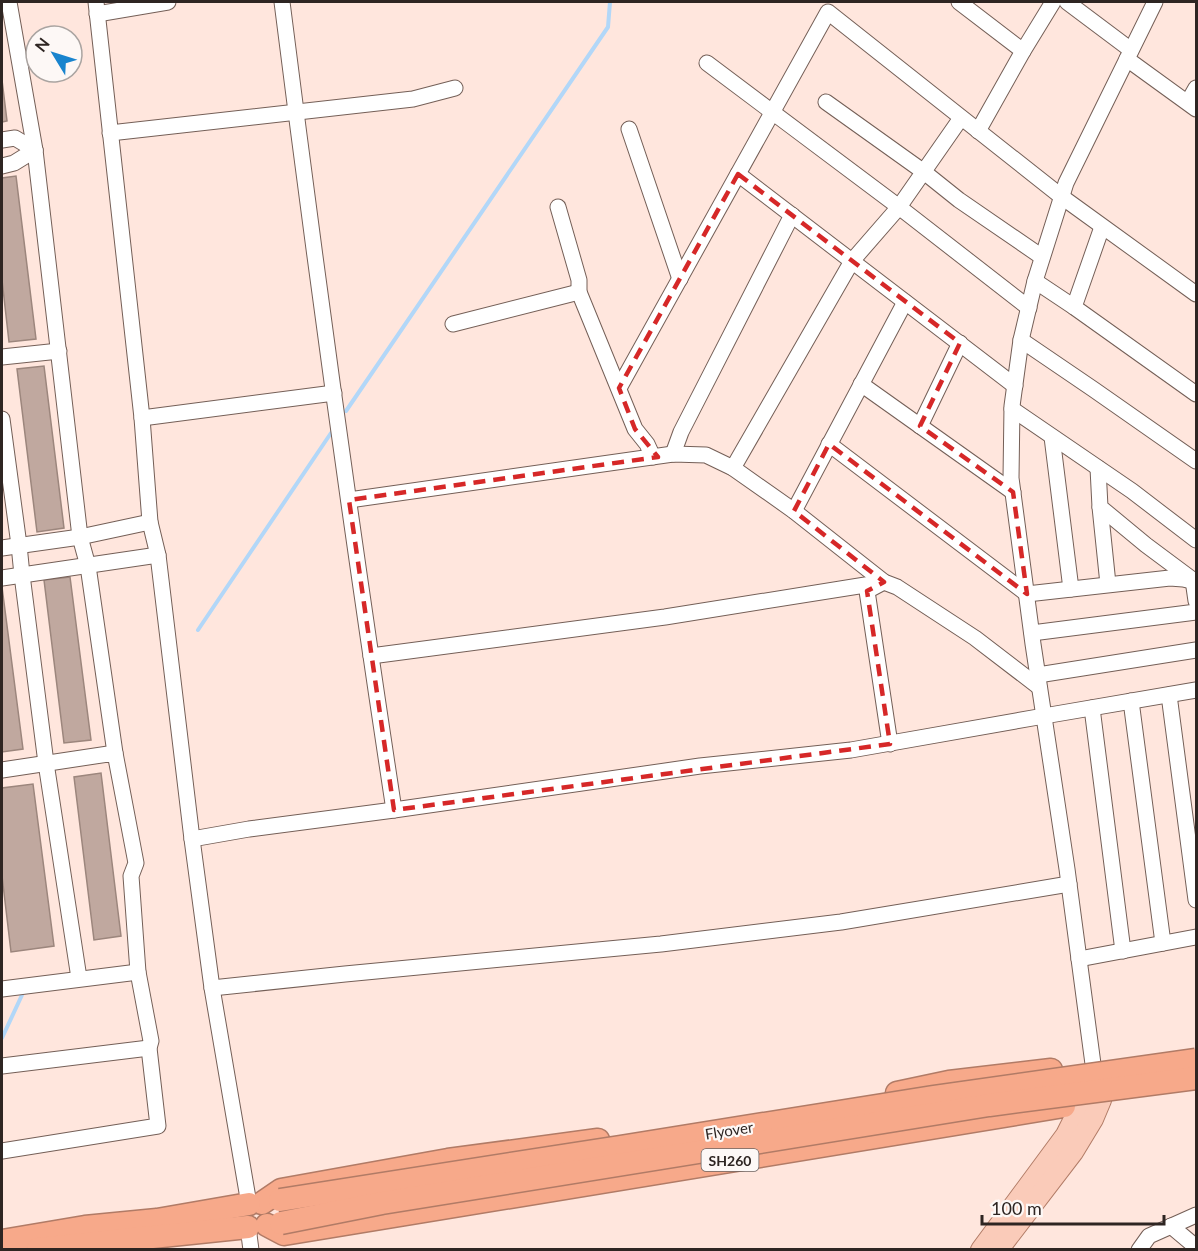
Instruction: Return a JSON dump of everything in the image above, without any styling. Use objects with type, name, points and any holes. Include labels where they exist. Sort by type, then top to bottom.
[{"type":"highway","points":[[264,1202],[280,1190],[448,1160],[622,1137],[845,1103],[949,1082],[1197,1050]]},
{"type":"highway","name":"Flyover","points":[[2,1241],[85,1227],[157,1220],[933,1097],[1197,1060]]},
{"type":"highway","name":"Flyover","points":[[265,1225],[394,1201],[989,1105],[1197,1078]]},
{"type":"highway","name":"SH260","points":[[33,1250],[265,1225],[284,1234],[1091,1101],[1197,1088]]},
{"type":"main road","points":[[981,1250],[1091,1101],[1102,1063]]},
{"type":"main road","points":[[998,1250],[1073,1152],[1093,1119],[1091,1101]]},
{"type":"street","points":[[2,1151],[158,1126],[149,1048],[151,1041],[138,972],[131,876],[136,863],[115,753],[88,566],[80,537],[35,150],[9,2]]},
{"type":"street","points":[[168,2],[96,8],[142,418],[150,522],[158,555],[212,988],[264,1202]]},
{"type":"street","points":[[282,2],[334,393],[394,810]]},
{"type":"street","points":[[818,2],[1062,197],[1197,294]]},
{"type":"street","points":[[959,2],[1023,51]]},
{"type":"street","points":[[978,131],[1053,2]]},
{"type":"street","points":[[1067,2],[1192,105],[1197,88]]},
{"type":"street","points":[[1102,1063],[1079,959],[1032,633],[1011,478],[1012,410],[1021,340],[1035,281],[1066,183],[1155,2]]},
{"type":"street","points":[[619,388],[828,12],[835,17]]},
{"type":"street","points":[[706,63],[899,207],[1029,308]]},
{"type":"street","points":[[110,133],[413,99],[455,88]]},
{"type":"street","points":[[826,102],[924,172],[959,201],[1042,257]]},
{"type":"street","points":[[733,468],[852,261],[899,207],[961,118]]},
{"type":"street","points":[[629,129],[680,279]]},
{"type":"street","points":[[2,140],[15,138],[35,150]]},
{"type":"street","points":[[2,166],[14,163],[35,150]]},
{"type":"street","points":[[738,174],[1015,386]]},
{"type":"street","points":[[558,207],[579,280],[579,292],[635,429],[647,444],[653,457]]},
{"type":"street","points":[[673,454],[681,432],[792,215]]},
{"type":"street","points":[[1074,307],[1102,227]]},
{"type":"street","points":[[1035,281],[1197,394]]},
{"type":"street","points":[[453,324],[579,292]]},
{"type":"street","points":[[794,511],[905,302]]},
{"type":"street","points":[[1021,340],[1197,461]]},
{"type":"street","points":[[920,426],[960,343]]},
{"type":"street","points":[[2,357],[58,351]]},
{"type":"street","points":[[861,384],[1013,492]]},
{"type":"street","points":[[142,418],[334,393]]},
{"type":"street","points":[[1012,410],[1132,491],[1197,540]]},
{"type":"street","points":[[2,419],[46,763],[79,978]]},
{"type":"street","points":[[1052,437],[1071,589]]},
{"type":"street","points":[[830,444],[1027,594],[1170,578],[1195,581]]},
{"type":"street","points":[[349,500],[673,454],[706,455],[733,468],[794,511],[885,582],[897,587],[1039,681],[1197,650]]},
{"type":"street","points":[[1098,468],[1108,584]]},
{"type":"street","points":[[1100,507],[1195,581],[1197,601]]},
{"type":"street","points":[[2,548],[80,537],[150,522]]},
{"type":"street","points":[[2,578],[158,555]]},
{"type":"street","points":[[371,656],[665,617],[885,582]]},
{"type":"street","points":[[885,582],[867,591],[890,744]]},
{"type":"street","points":[[1032,633],[1197,612]]},
{"type":"street","points":[[192,839],[700,766],[851,750],[1197,690]]},
{"type":"street","points":[[1169,695],[1197,900]]},
{"type":"street","points":[[1131,701],[1163,943]]},
{"type":"street","points":[[1092,708],[1123,951]]},
{"type":"street","points":[[2,770],[115,753]]},
{"type":"street","points":[[212,988],[662,944],[841,922],[1069,884]]},
{"type":"street","points":[[1079,959],[1197,937]]},
{"type":"street","points":[[2,989],[138,972]]},
{"type":"street","points":[[2,1066],[149,1048]]},
{"type":"street","points":[[1139,1250],[1149,1236],[1197,1215]]},
{"type":"street","points":[[251,1250],[265,1225]]},
{"type":"street","points":[[1171,1226],[1197,1247]]},
{"type":"highlighted area","points":[[738,174],[960,343],[920,426],[1013,492],[1027,594],[829,444],[794,511],[884,582],[867,591],[890,744],[394,810],[349,500],[658,457],[635,429],[619,388]]},
{"type":"building","points":[[2,80],[7,121],[2,122]]},
{"type":"building","points":[[16,176],[36,339],[9,342],[2,280],[2,178]]},
{"type":"building","points":[[44,366],[64,528],[37,532],[17,369]]},
{"type":"building","points":[[70,577],[91,740],[64,743],[44,580]]},
{"type":"building","points":[[2,587],[23,749],[2,752]]},
{"type":"building","points":[[101,773],[121,936],[94,940],[74,777]]},
{"type":"building","points":[[33,784],[54,946],[11,952],[2,876],[2,788]]},
{"type":"waterway","points":[[346,411],[608,27],[610,2]]},
{"type":"waterway","points":[[198,630],[331,433]]},
{"type":"waterway","points":[[2,1038],[22,995]]}]
